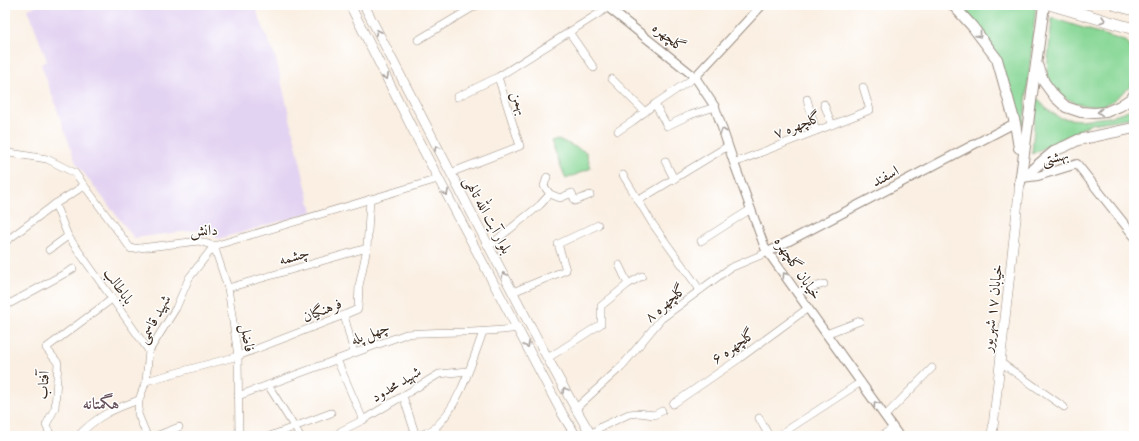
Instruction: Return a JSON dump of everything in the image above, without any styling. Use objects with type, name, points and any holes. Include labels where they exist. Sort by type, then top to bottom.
[{"type":"highway","points":[[1052,5],[1134,29]]},
{"type":"highway","points":[[1116,5],[1134,10]]},
{"type":"main road","name":"بلوار آیت الله تالهی","points":[[350,5],[438,179],[575,435]]},
{"type":"main road","name":"بلوار آیت الله تالهی","points":[[364,5],[529,323],[575,409],[591,435]]},
{"type":"main road","points":[[953,5],[972,26],[997,59],[1015,123],[1019,148]]},
{"type":"main road","points":[[1021,181],[1036,64],[1040,10]]},
{"type":"main road","points":[[1021,181],[1018,175],[1019,148],[1040,10]]},
{"type":"main road","points":[[1121,25],[1134,36]]},
{"type":"main road","points":[[1036,64],[1044,82],[1055,97],[1066,107],[1080,112],[1106,112],[1120,106],[1134,95]]},
{"type":"main road","points":[[1021,181],[1056,150],[1078,140],[1134,128]]},
{"type":"main road","name":"خیابان ۱۷ شهریور","points":[[992,436],[1021,181]]},
{"type":"main road","points":[[518,328],[529,323]]},
{"type":"street","points":[[418,40],[477,5]]},
{"type":"street","points":[[618,131],[695,77],[762,5]]},
{"type":"street","name":"بهمن","points":[[450,173],[520,146],[498,77],[607,6]]},
{"type":"street","name":"گلچهره","points":[[607,6],[695,77]]},
{"type":"street","points":[[569,32],[594,68]]},
{"type":"street","points":[[457,96],[498,77]]},
{"type":"street","name":"خیابان گلچهره","points":[[695,77],[715,107],[765,248],[899,436]]},
{"type":"street","points":[[612,79],[645,112]]},
{"type":"street","name":"گلچهره ۷","points":[[734,163],[870,110],[863,87]]},
{"type":"street","points":[[807,99],[816,131]]},
{"type":"street","points":[[655,104],[668,126],[690,115],[715,107]]},
{"type":"street","points":[[824,104],[832,125]]},
{"type":"street","name":"اسفند","points":[[768,252],[1015,123]]},
{"type":"street","points":[[639,200],[728,146]]},
{"type":"street","name":"دانش","points":[[5,156],[10,152],[47,159],[75,174],[131,249],[199,241],[214,246],[438,179]]},
{"type":"street","points":[[664,161],[674,179]]},
{"type":"street","name":"بهشتی","points":[[1021,181],[1077,164],[1134,236]]},
{"type":"street","points":[[623,175],[652,223],[700,290]]},
{"type":"street","points":[[548,176],[544,186],[550,194],[560,198],[572,193],[575,201],[590,195]]},
{"type":"street","points":[[5,242],[55,204],[84,186]]},
{"type":"street","points":[[489,246],[540,205],[550,194]]},
{"type":"street","points":[[367,248],[370,199]]},
{"type":"street","name":"باباطالب","points":[[55,204],[68,236],[149,351]]},
{"type":"street","points":[[701,242],[751,209]]},
{"type":"street","points":[[513,292],[566,270],[558,244],[598,225]]},
{"type":"street","points":[[49,250],[68,236]]},
{"type":"street","name":"فاضل","points":[[214,246],[228,288],[238,356],[239,436]]},
{"type":"street","name":"شهید قاسمی","points":[[147,436],[138,414],[139,400],[146,381],[149,351],[176,308],[189,278],[214,246]]},
{"type":"street","name":"چشمه","points":[[228,288],[367,248]]},
{"type":"street","name":"فرهنگیان","points":[[146,381],[238,356],[358,309],[359,286],[367,248]]},
{"type":"street","name":"گلچهره ۸","points":[[575,409],[622,366],[661,319],[730,268],[768,252]]},
{"type":"street","points":[[619,265],[628,284]]},
{"type":"street","points":[[7,301],[73,269]]},
{"type":"street","points":[[548,358],[601,324],[601,306],[628,284],[642,276]]},
{"type":"street","points":[[797,292],[824,284]]},
{"type":"street","name":"آفتاب","points":[[51,436],[46,424],[55,408],[58,363],[46,348],[112,299]]},
{"type":"street","name":"گلچهره ۶","points":[[673,404],[740,358],[808,308]]},
{"type":"street","points":[[344,315],[354,354]]},
{"type":"street","points":[[826,334],[860,321]]},
{"type":"street","name":"چهل پله","points":[[238,396],[406,334],[429,332],[466,333],[518,328]]},
{"type":"street","points":[[419,436],[435,428],[447,414],[462,388],[483,332]]},
{"type":"street","points":[[337,360],[362,420]]},
{"type":"street","points":[[1000,362],[1064,407]]},
{"type":"street","points":[[885,416],[932,368]]},
{"type":"street","name":"شهید محدود","points":[[338,433],[439,374],[468,371]]},
{"type":"street","points":[[778,436],[861,382]]},
{"type":"street","points":[[268,386],[300,436]]},
{"type":"street","points":[[403,396],[416,436]]},
{"type":"street","points":[[78,436],[87,426],[100,416],[139,400]]},
{"type":"street","points":[[591,435],[601,427],[629,414],[639,412],[654,415],[662,411]]},
{"type":"street","points":[[270,436],[331,413]]},
{"type":"street","points":[[759,418],[769,436]]},
{"type":"street","points":[[156,436],[179,427]]},
{"type":"street","points":[[435,428],[439,436]]},
{"type":"street","points":[[881,436],[893,428]]},
{"type":"shaded area","points":[[39,5],[254,5],[276,59],[312,212],[218,239],[204,229],[134,238],[76,163],[41,64],[47,61],[28,9]]},
{"type":"green space","points":[[958,5],[1036,5],[1023,132],[1019,129],[1000,64],[979,27]]},
{"type":"green space","points":[[1052,18],[1127,42],[1134,56],[1134,77],[1130,87],[1111,102],[1100,106],[1088,106],[1076,103],[1052,90],[1046,80]]},
{"type":"green space","points":[[1036,97],[1048,110],[1060,118],[1080,120],[1109,117],[1134,108],[1134,117],[1091,124],[1032,154]]},
{"type":"green space","points":[[558,139],[586,152],[591,168],[566,179],[551,141]]},
{"type":"district","name":"هگمتانه","points":[[101,403]]}]
